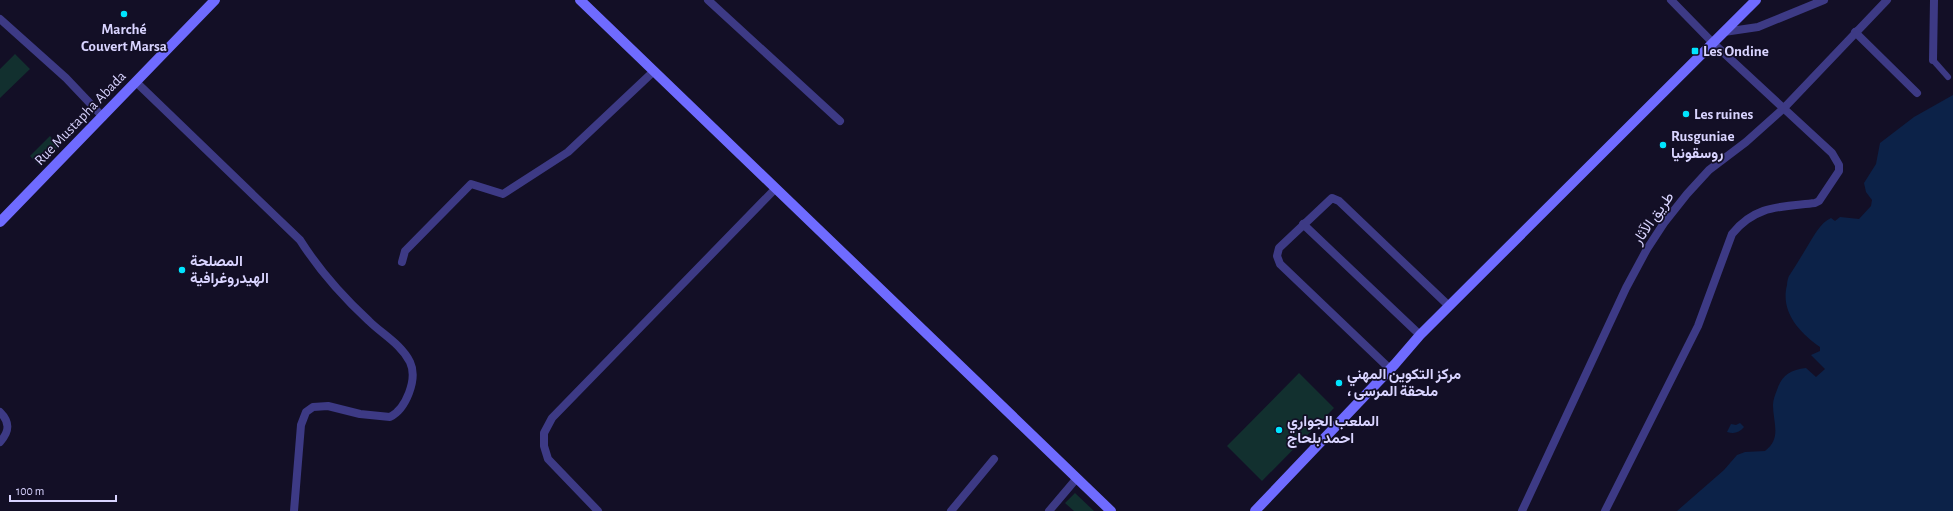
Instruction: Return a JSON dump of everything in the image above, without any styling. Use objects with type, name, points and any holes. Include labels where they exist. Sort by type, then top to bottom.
[{"type":"main road","name":"Rue Mustapha Abada","points":[[0,222],[215,0]]},
{"type":"main road","points":[[580,0],[1111,511]]},
{"type":"main road","points":[[1255,511],[1448,306],[1756,0]]},
{"type":"street","points":[[708,0],[840,121]]},
{"type":"street","points":[[1605,511],[1698,326],[1732,234],[1741,223],[1764,210],[1815,203],[1819,201],[1839,171],[1836,159],[1784,108],[1713,43],[1671,0]]},
{"type":"street","points":[[1724,32],[1758,27],[1815,2],[1824,0]]},
{"type":"street","name":"طريق الآثار","points":[[1522,511],[1626,288],[1647,249],[1687,194],[1709,170],[1746,142],[1784,108],[1887,0]]},
{"type":"street","points":[[1934,0],[1933,60],[1948,77]]},
{"type":"street","points":[[0,19],[66,78],[103,117]]},
{"type":"street","points":[[1855,32],[1917,93]]},
{"type":"street","points":[[402,262],[405,251],[471,184],[503,194],[568,152],[654,71]]},
{"type":"street","points":[[136,82],[300,240],[314,262],[343,295],[404,352],[410,362],[413,373],[409,390],[400,410],[390,417],[360,414],[328,406],[313,407],[306,412],[301,425],[294,511]]},
{"type":"street","points":[[598,511],[548,459],[544,446],[544,433],[552,418],[776,188]]},
{"type":"street","points":[[1390,369],[1280,264],[1277,256],[1279,248],[1330,199],[1339,200],[1448,306]]},
{"type":"street","points":[[1303,224],[1420,335]]},
{"type":"street","points":[[0,412],[5,418],[9,427],[0,442]]},
{"type":"street","points":[[951,511],[994,459]]},
{"type":"street","points":[[1054,509],[1077,478]]},
{"type":"green space","points":[[15,54],[30,69],[0,98],[0,69]]},
{"type":"green space","points":[[50,136],[59,146],[39,166],[30,156]]},
{"type":"green space","points":[[1299,373],[1334,408],[1262,481],[1227,446]]},
{"type":"green space","points":[[1075,493],[1094,511],[1074,511],[1065,503]]},
{"type":"water","points":[[1953,95],[1953,511],[1677,511],[1724,470],[1737,455],[1745,452],[1765,451],[1770,446],[1775,435],[1773,401],[1781,381],[1787,374],[1795,370],[1806,368],[1816,377],[1825,369],[1811,355],[1820,351],[1820,347],[1805,335],[1793,321],[1789,313],[1786,304],[1786,295],[1789,276],[1820,226],[1827,220],[1831,218],[1835,221],[1840,217],[1859,219],[1871,206],[1872,200],[1866,192],[1864,183],[1876,164],[1880,143],[1914,117]]},
{"type":"water","points":[[1740,423],[1744,427],[1740,431],[1734,433],[1727,432],[1731,424],[1736,425]]},
{"type":"place","name":"Marché Couvert Marsa","points":[[124,14]]},
{"type":"place","name":"Les Ondine","points":[[1695,51]]},
{"type":"place","name":"Les ruines","points":[[1686,114]]},
{"type":"place","name":"Rusguniae روسقونيا","points":[[1663,145]]},
{"type":"place","name":"المصلحة الهيدروغرافية","points":[[182,270]]},
{"type":"place","name":"مركز التكوين المهني ، ملحقة المرسى","points":[[1339,383]]},
{"type":"place","name":"الملعب الجواري احمد بلحاج","points":[[1279,430]]}]
